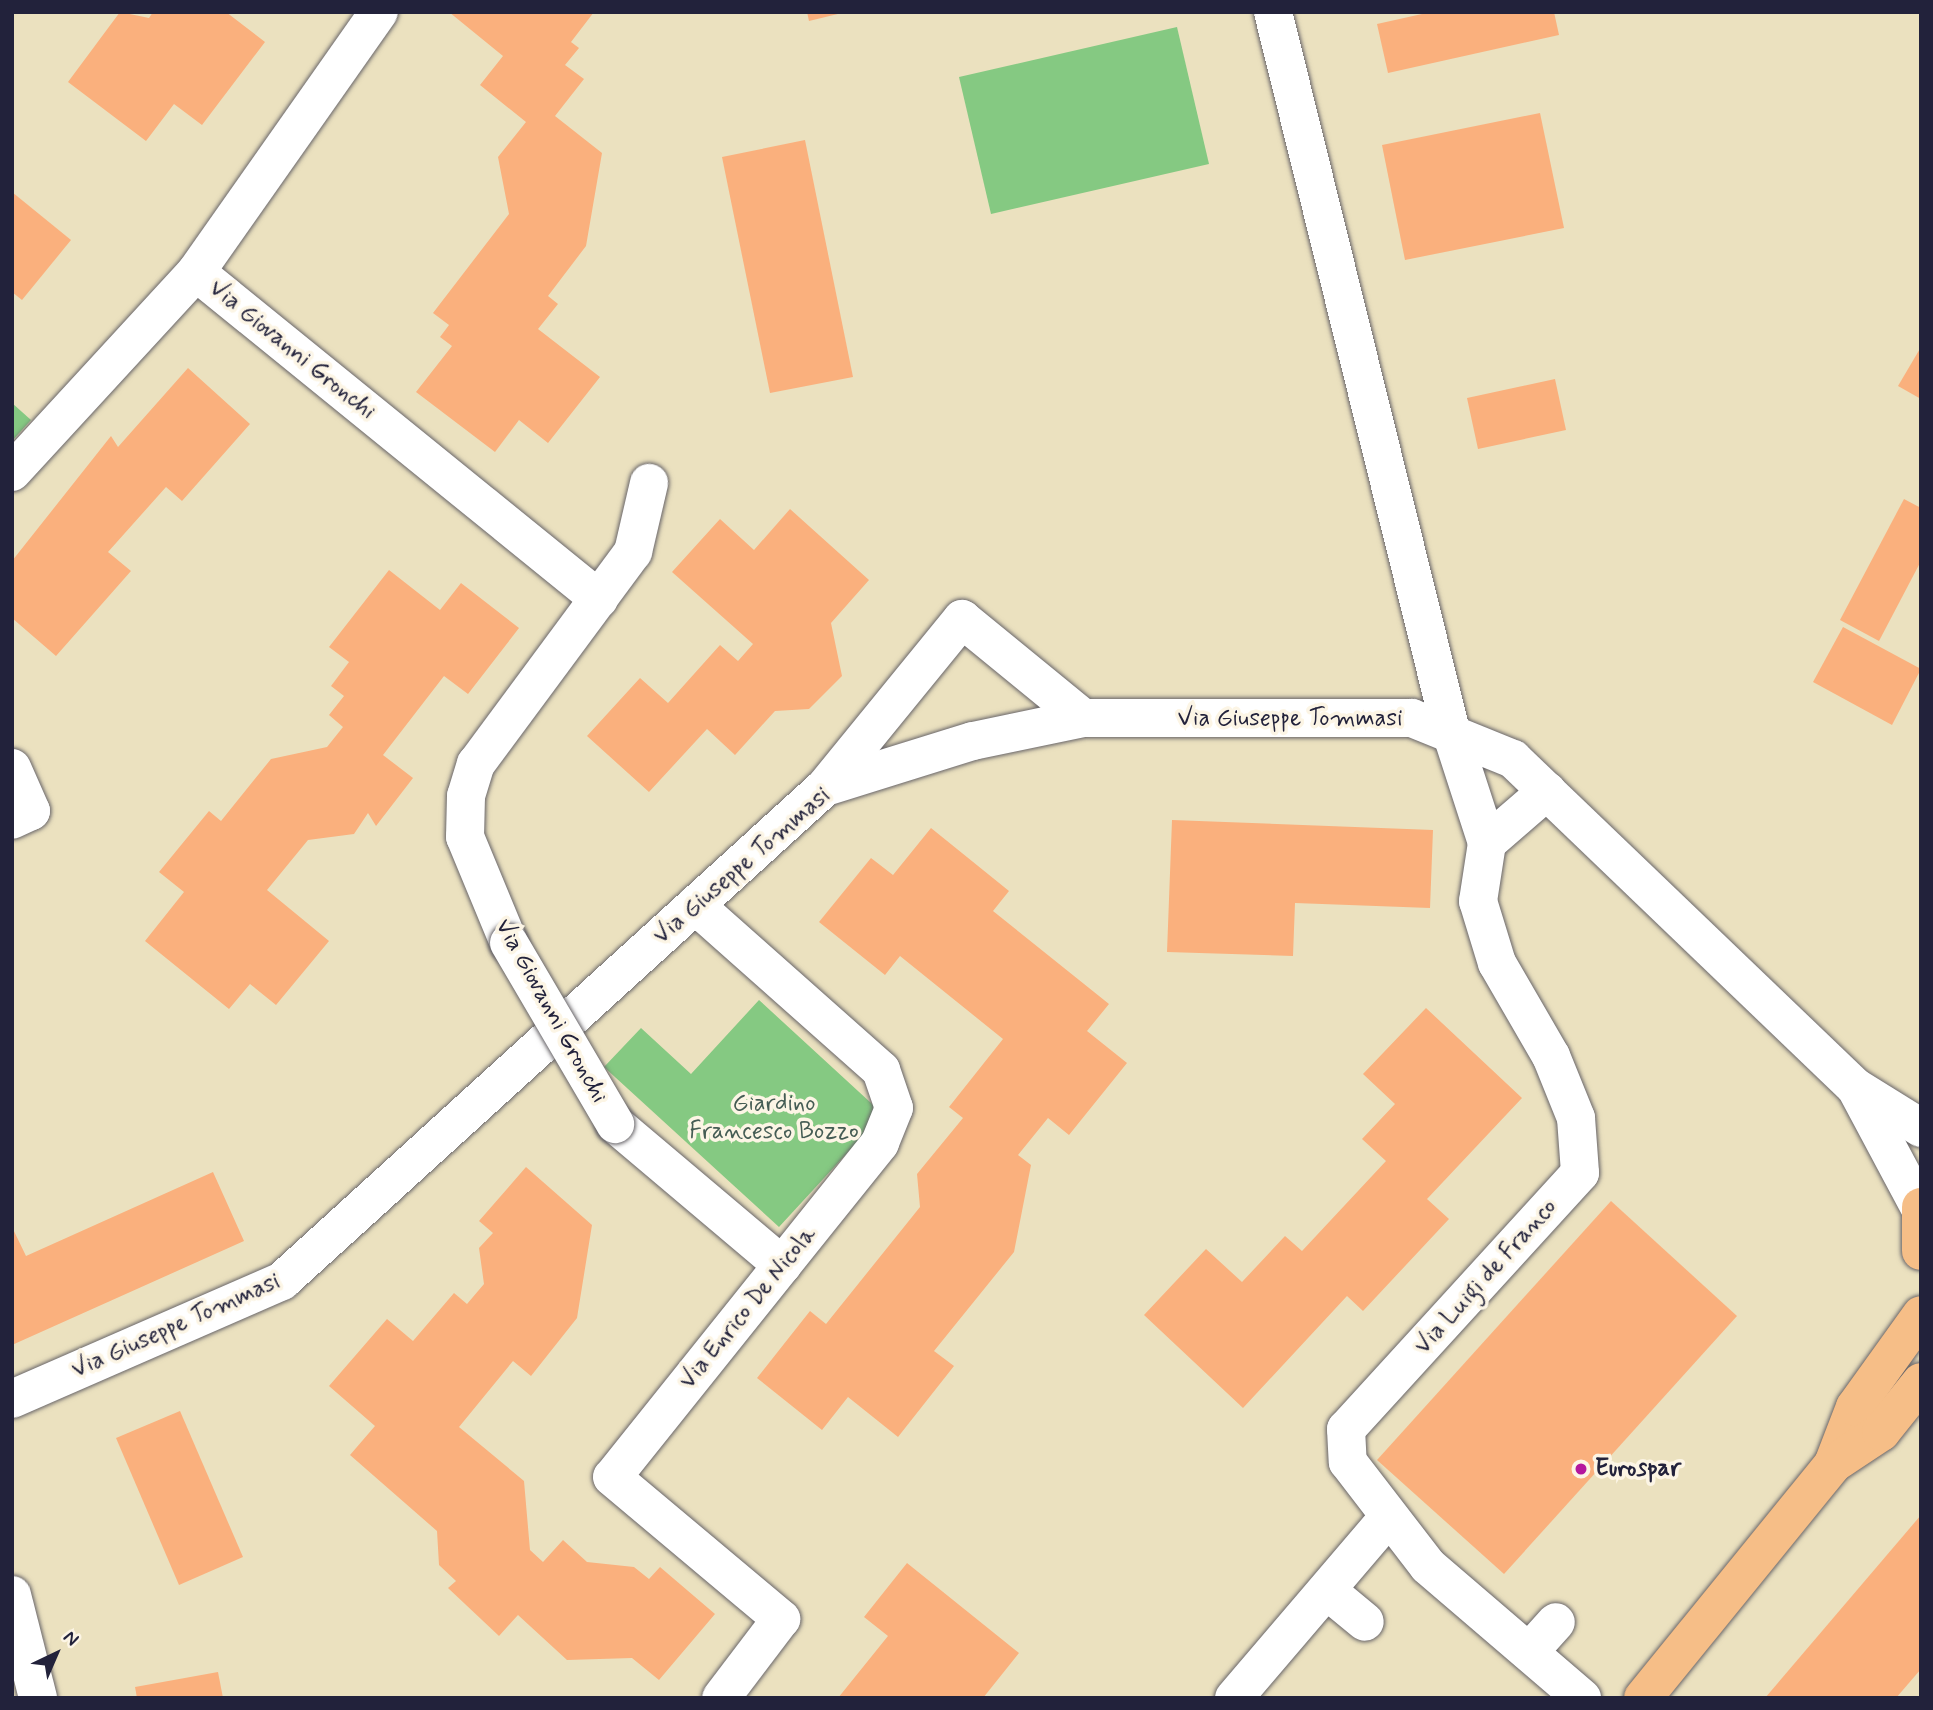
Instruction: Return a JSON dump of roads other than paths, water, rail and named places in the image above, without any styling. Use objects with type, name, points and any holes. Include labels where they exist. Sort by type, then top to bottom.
[{"type":"main road","points":[[1921,1207],[1921,1251]]},
{"type":"main road","points":[[1833,1464],[1854,1407],[1921,1315]]},
{"type":"main road","points":[[1643,1698],[1833,1464],[1881,1432],[1921,1382]]},
{"type":"street","points":[[196,272],[379,12]]},
{"type":"street","points":[[1273,12],[1451,732],[1487,843],[1547,791]]},
{"type":"street","name":"Via Giovanni Gronchi","points":[[12,472],[196,272],[598,599]]},
{"type":"street","name":"Via Giovanni Gronchi","points":[[649,483],[633,552],[476,764],[466,796],[465,837],[509,943],[615,1124],[782,1265]]},
{"type":"street","points":[[825,787],[962,619],[1083,718]]},
{"type":"street","name":"Via Giuseppe Tommasi","points":[[12,1399],[282,1282],[825,787],[973,741],[1083,718],[1412,718],[1513,759],[1855,1087],[1921,1128]]},
{"type":"street","points":[[12,768],[31,811],[12,820]]},
{"type":"street","name":"Via Luigi de Franco","points":[[1487,843],[1478,901],[1497,963],[1551,1056],[1576,1118],[1580,1173],[1346,1429],[1348,1462],[1388,1518],[1428,1566],[1582,1698]]},
{"type":"street","name":"Via Enrico De Nicola","points":[[695,905],[743,967],[881,1069],[894,1108],[880,1143],[612,1477],[781,1619],[721,1698]]},
{"type":"street","name":"Via Giuseppe Tommasi","points":[[1855,1087],[1921,1207]]},
{"type":"street","points":[[1234,1698],[1330,1592],[1388,1518]]},
{"type":"street","points":[[1330,1592],[1364,1622]]},
{"type":"street","points":[[12,1595],[38,1698]]},
{"type":"street","points":[[1530,1652],[1556,1622]]},
{"type":"place","name":"Eurospar","points":[[1581,1469]]},
{"type":"park label","name":"Giardino Francesco Bozzo","points":[[774,1118]]}]
